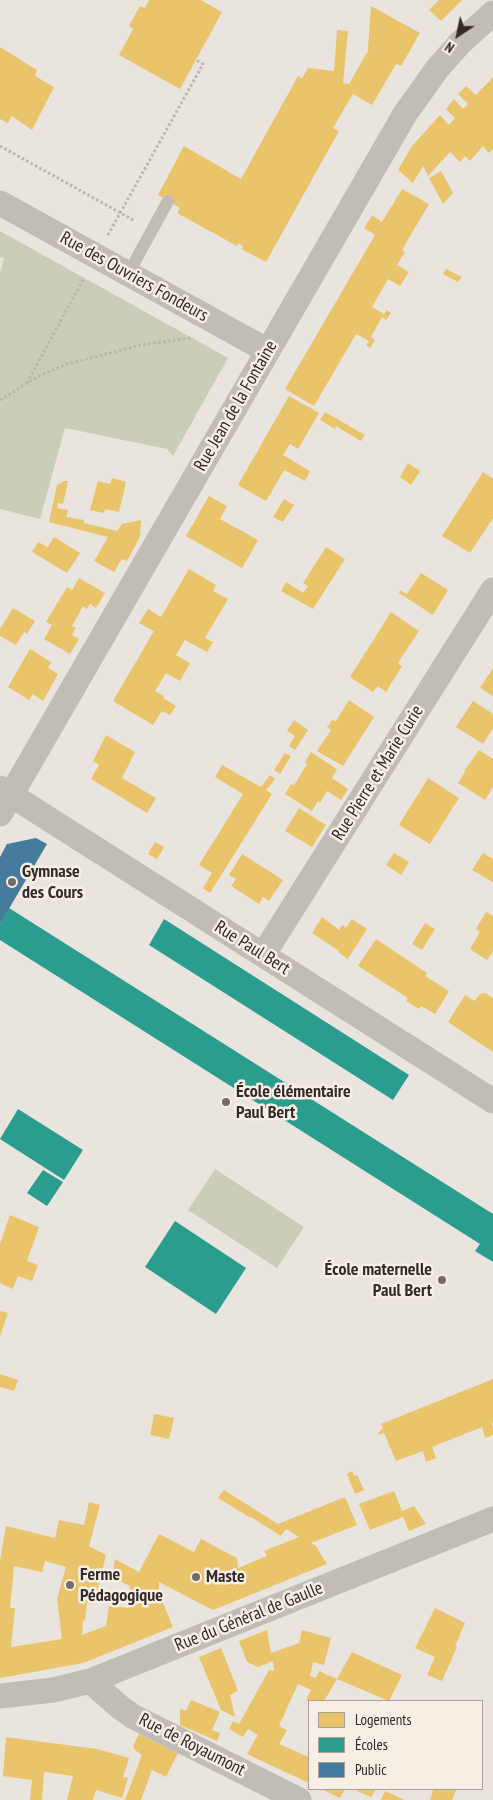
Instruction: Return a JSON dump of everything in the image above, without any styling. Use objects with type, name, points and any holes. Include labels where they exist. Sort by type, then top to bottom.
[{"type":"street","name":"Rue Jean de la Fontaine","points":[[4,799],[268,351],[405,114],[437,69],[460,43],[493,13]]},
{"type":"street","name":"Rue des Ouvriers Fondeurs","points":[[0,203],[268,351]]},
{"type":"street","name":"Rue Pierre et Marie Curie","points":[[262,955],[493,590]]},
{"type":"street","name":"Rue Paul Bert","points":[[4,799],[262,955],[493,1101]]},
{"type":"street","name":"Rue du Général de Gaulle","points":[[0,1696],[73,1686],[90,1681],[493,1519]]},
{"type":"street","name":"Rue de Royaumont","points":[[90,1681],[134,1717],[299,1800]]},
{"type":"lane","points":[[128,274],[168,201]]},
{"type":"path","points":[[27,383],[203,64],[196,60]]},
{"type":"path","points":[[0,146],[152,230]]},
{"type":"path","points":[[0,400],[39,376],[68,364],[142,345],[186,340],[198,336]]},
{"type":"green space","points":[[0,231],[228,358],[173,456],[167,449],[65,428],[40,519],[0,509],[0,273],[4,258],[0,257]]},
{"type":"green space","points":[[215,1169],[304,1227],[277,1268],[188,1210]]},
{"type":"building: Logements","points":[[149,0],[201,0],[222,12],[180,89],[119,55],[133,29],[129,26],[140,6],[145,8]]},
{"type":"building: Logements","points":[[439,0],[462,0],[441,21],[429,10]]},
{"type":"building: Logements","points":[[371,6],[420,33],[401,66],[396,64],[372,105],[353,94],[333,128],[339,131],[266,262],[241,249],[243,246],[238,243],[237,246],[177,213],[180,208],[158,195],[184,146],[241,179],[298,76],[302,78],[308,68],[334,71],[337,30],[348,31],[343,83],[349,84],[369,49]]},
{"type":"building: Logements","points":[[0,47],[37,70],[35,76],[54,87],[32,130],[12,116],[8,123],[0,119]]},
{"type":"building: Logements","points":[[493,77],[493,149],[489,153],[483,146],[470,161],[465,156],[460,162],[450,152],[428,176],[423,166],[413,183],[398,170],[412,146],[440,115],[449,125],[455,118],[446,109],[454,99],[463,109],[468,104],[458,94],[466,86],[476,95]]},
{"type":"building: Logements","points":[[441,171],[453,193],[443,204],[429,178]]},
{"type":"building: Logements","points":[[402,189],[429,204],[402,250],[405,252],[397,265],[409,272],[400,286],[388,279],[372,307],[384,314],[387,310],[391,313],[386,320],[382,317],[371,337],[375,340],[370,348],[366,345],[369,341],[356,334],[314,406],[285,389],[375,235],[364,228],[372,215],[382,222]]},
{"type":"building: Logements","points":[[446,269],[462,277],[458,282],[443,274]]},
{"type":"building: Logements","points":[[289,396],[319,413],[298,449],[290,444],[283,455],[310,471],[305,481],[284,470],[266,501],[238,485]]},
{"type":"building: Logements","points":[[325,412],[365,435],[361,441],[336,426],[335,429],[320,420]]},
{"type":"building: Logements","points":[[408,463],[420,471],[411,485],[400,477]]},
{"type":"building: Logements","points":[[483,472],[493,479],[493,518],[470,553],[442,536]]},
{"type":"building: Logements","points":[[112,478],[126,482],[119,512],[105,509],[104,513],[90,510],[98,481],[110,484]]},
{"type":"building: Logements","points":[[68,481],[63,504],[58,503],[57,508],[68,510],[66,517],[84,520],[84,523],[117,531],[122,524],[141,520],[140,537],[127,561],[122,559],[114,572],[94,561],[108,537],[49,522],[57,485]]},
{"type":"building: Logements","points":[[209,496],[227,506],[220,519],[258,540],[242,568],[186,536]]},
{"type":"building: Logements","points":[[284,499],[294,505],[283,522],[273,517]]},
{"type":"building: Logements","points":[[54,537],[80,553],[67,573],[32,552],[38,542],[48,547]]},
{"type":"building: Logements","points":[[326,547],[345,559],[313,609],[281,591],[286,582],[303,593],[308,586],[303,583]]},
{"type":"building: Logements","points":[[189,569],[216,585],[213,591],[228,599],[205,638],[213,642],[207,652],[185,640],[176,655],[190,663],[180,681],[166,673],[155,691],[176,706],[170,715],[162,711],[153,725],[113,701],[154,631],[139,623],[148,609],[161,617]]},
{"type":"building: Logements","points":[[421,573],[448,590],[433,615],[399,593],[400,590],[407,594]]},
{"type":"building: Logements","points":[[79,578],[105,593],[96,608],[90,604],[87,609],[83,606],[72,626],[76,628],[72,635],[79,639],[70,654],[44,639],[52,625],[46,622],[67,587],[72,590]]},
{"type":"building: Logements","points":[[13,608],[35,621],[27,634],[24,632],[16,645],[0,636],[0,629]]},
{"type":"building: Logements","points":[[391,612],[419,631],[398,663],[402,666],[386,692],[378,686],[373,692],[350,677]]},
{"type":"building: Logements","points":[[30,649],[51,662],[48,668],[58,674],[43,701],[33,694],[29,700],[8,687]]},
{"type":"building: Logements","points":[[493,668],[493,696],[480,688]]},
{"type":"building: Logements","points":[[349,700],[374,717],[343,766],[317,751],[331,730],[327,727],[332,720],[336,721]]},
{"type":"building: Logements","points":[[473,701],[493,714],[493,728],[483,744],[456,727]]},
{"type":"building: Logements","points":[[294,720],[308,730],[295,750],[289,746],[295,736],[287,731]]},
{"type":"building: Logements","points":[[106,735],[135,752],[122,778],[156,798],[147,813],[91,779],[99,765],[93,761]]},
{"type":"building: Logements","points":[[479,750],[493,759],[493,787],[485,800],[458,783]]},
{"type":"building: Logements","points":[[311,752],[337,769],[332,778],[348,789],[341,800],[327,791],[320,803],[318,801],[312,811],[285,794],[291,784],[294,785],[307,764],[305,762]]},
{"type":"building: Logements","points":[[285,753],[291,756],[280,774],[274,770]]},
{"type":"building: Logements","points":[[222,765],[261,787],[270,775],[275,779],[266,790],[272,794],[210,893],[203,888],[212,873],[199,865],[243,794],[215,777]]},
{"type":"building: Logements","points":[[428,778],[459,798],[430,844],[399,825]]},
{"type":"building: Logements","points":[[299,808],[326,825],[312,847],[285,831]]},
{"type":"building: Logements","points":[[155,842],[164,847],[157,859],[148,854]]},
{"type":"building: Logements","points":[[394,853],[409,862],[401,875],[386,865]]},
{"type":"building: Logements","points":[[483,853],[493,859],[493,882],[472,870]]},
{"type":"building: Logements","points":[[242,854],[283,880],[269,901],[263,897],[259,904],[231,886],[236,879],[229,875]]},
{"type":"building: Logements","points":[[486,912],[493,916],[493,951],[487,960],[470,949],[480,932],[476,929]]},
{"type":"building: Logements","points":[[322,917],[339,930],[342,925],[346,928],[352,919],[367,929],[348,959],[312,933]]},
{"type":"building: Logements","points":[[425,923],[435,929],[422,950],[412,944]]},
{"type":"building: Logements","points":[[376,939],[427,973],[425,976],[449,991],[435,1014],[421,1006],[419,1009],[406,1001],[408,998],[358,966]]},
{"type":"building: Logements","points":[[485,993],[493,998],[493,1052],[448,1022],[465,995],[475,1001],[480,994]]},
{"type":"building: Logements","points":[[10,1215],[39,1227],[27,1261],[38,1265],[32,1281],[18,1276],[13,1289],[0,1283],[0,1244]]},
{"type":"building: Logements","points":[[0,1311],[8,1313],[0,1336]]},
{"type":"building: Logements","points":[[0,1374],[18,1380],[14,1391],[0,1387]]},
{"type":"building: Logements","points":[[493,1379],[493,1422],[491,1423],[493,1435],[485,1438],[482,1427],[432,1447],[436,1458],[426,1462],[423,1451],[396,1461],[384,1433],[379,1435],[378,1433],[383,1428],[381,1424]]},
{"type":"building: Logements","points":[[154,1414],[174,1418],[169,1439],[150,1435]]},
{"type":"building: Logements","points":[[352,1471],[354,1476],[357,1475],[364,1490],[355,1494],[347,1474]]},
{"type":"building: Logements","points":[[224,1490],[278,1524],[345,1497],[357,1525],[311,1543],[316,1546],[327,1564],[213,1610],[159,1582],[159,1593],[173,1627],[83,1663],[0,1678],[0,1560],[6,1526],[55,1538],[59,1520],[84,1525],[89,1502],[100,1505],[89,1546],[106,1555],[94,1604],[87,1603],[82,1635],[106,1626],[109,1606],[128,1608],[130,1586],[112,1577],[115,1559],[139,1572],[159,1534],[194,1552],[201,1539],[237,1558],[238,1568],[267,1556],[264,1551],[299,1537],[286,1529],[281,1536],[218,1498]],"holes":[[[45,1561],[66,1567],[57,1599],[62,1639],[11,1647],[15,1608],[10,1608],[14,1566],[42,1572]]]},
{"type":"building: Logements","points":[[394,1491],[402,1511],[414,1506],[426,1524],[409,1531],[403,1517],[370,1530],[359,1504]]},
{"type":"building: Logements","points":[[435,1608],[465,1623],[442,1681],[427,1675],[435,1657],[415,1648]]},
{"type":"building: Logements","points":[[267,1630],[271,1653],[299,1643],[302,1630],[331,1638],[324,1665],[313,1662],[310,1676],[316,1678],[319,1671],[337,1679],[325,1700],[306,1700],[311,1690],[298,1684],[279,1726],[287,1730],[279,1744],[308,1757],[308,1783],[247,1754],[258,1735],[248,1729],[243,1737],[229,1729],[233,1721],[239,1724],[269,1670],[274,1671],[273,1661],[258,1667],[247,1662],[239,1641]]},
{"type":"building: Logements","points":[[221,1648],[238,1691],[230,1695],[235,1717],[221,1710],[199,1657]]},
{"type":"building: Logements","points":[[352,1652],[402,1675],[390,1700],[337,1679]]},
{"type":"building: Logements","points":[[191,1700],[220,1712],[212,1730],[220,1733],[217,1741],[180,1725],[180,1709],[186,1711]]},
{"type":"building: Logements","points":[[139,1734],[178,1753],[166,1777],[152,1770],[141,1800],[125,1800],[142,1755],[133,1746]]},
{"type":"building: Logements","points":[[6,1737],[97,1749],[129,1758],[123,1777],[128,1778],[122,1798],[96,1790],[93,1800],[67,1800],[73,1776],[44,1772],[42,1800],[30,1800],[32,1780],[3,1776]]},
{"type":"building: Logements","points":[[323,1790],[344,1790],[340,1798]]},
{"type":"building: Logements","points":[[358,1790],[375,1790],[371,1797]]},
{"type":"building: Logements","points":[[431,1790],[456,1790],[452,1800],[430,1800],[433,1791]]},
{"type":"building: Logements","points":[[385,1791],[405,1800],[381,1800]]},
{"type":"building: Écoles","points":[[9,908],[493,1214],[493,1262],[475,1251],[480,1244],[0,940],[0,924]]},
{"type":"building: Écoles","points":[[164,919],[409,1075],[393,1100],[149,945]]},
{"type":"building: Écoles","points":[[18,1109],[83,1150],[64,1180],[0,1139]]},
{"type":"building: Écoles","points":[[43,1170],[63,1182],[47,1206],[27,1193]]},
{"type":"building: Écoles","points":[[175,1221],[246,1268],[216,1314],[145,1267]]},
{"type":"building: Public","name":"Gymnase des Cours","points":[[36,838],[47,844],[0,924],[0,857],[7,844]]},
{"type":"place","name":"Gymnase des Cours","points":[[12,882]]},
{"type":"place","name":"École élémentaire Paul Bert","points":[[226,1102]]},
{"type":"place","name":"École maternelle Paul Bert","points":[[442,1280]]},
{"type":"place","name":"Maste","points":[[196,1577]]},
{"type":"place","name":"Ferme Pédagogique","points":[[70,1585]]}]
